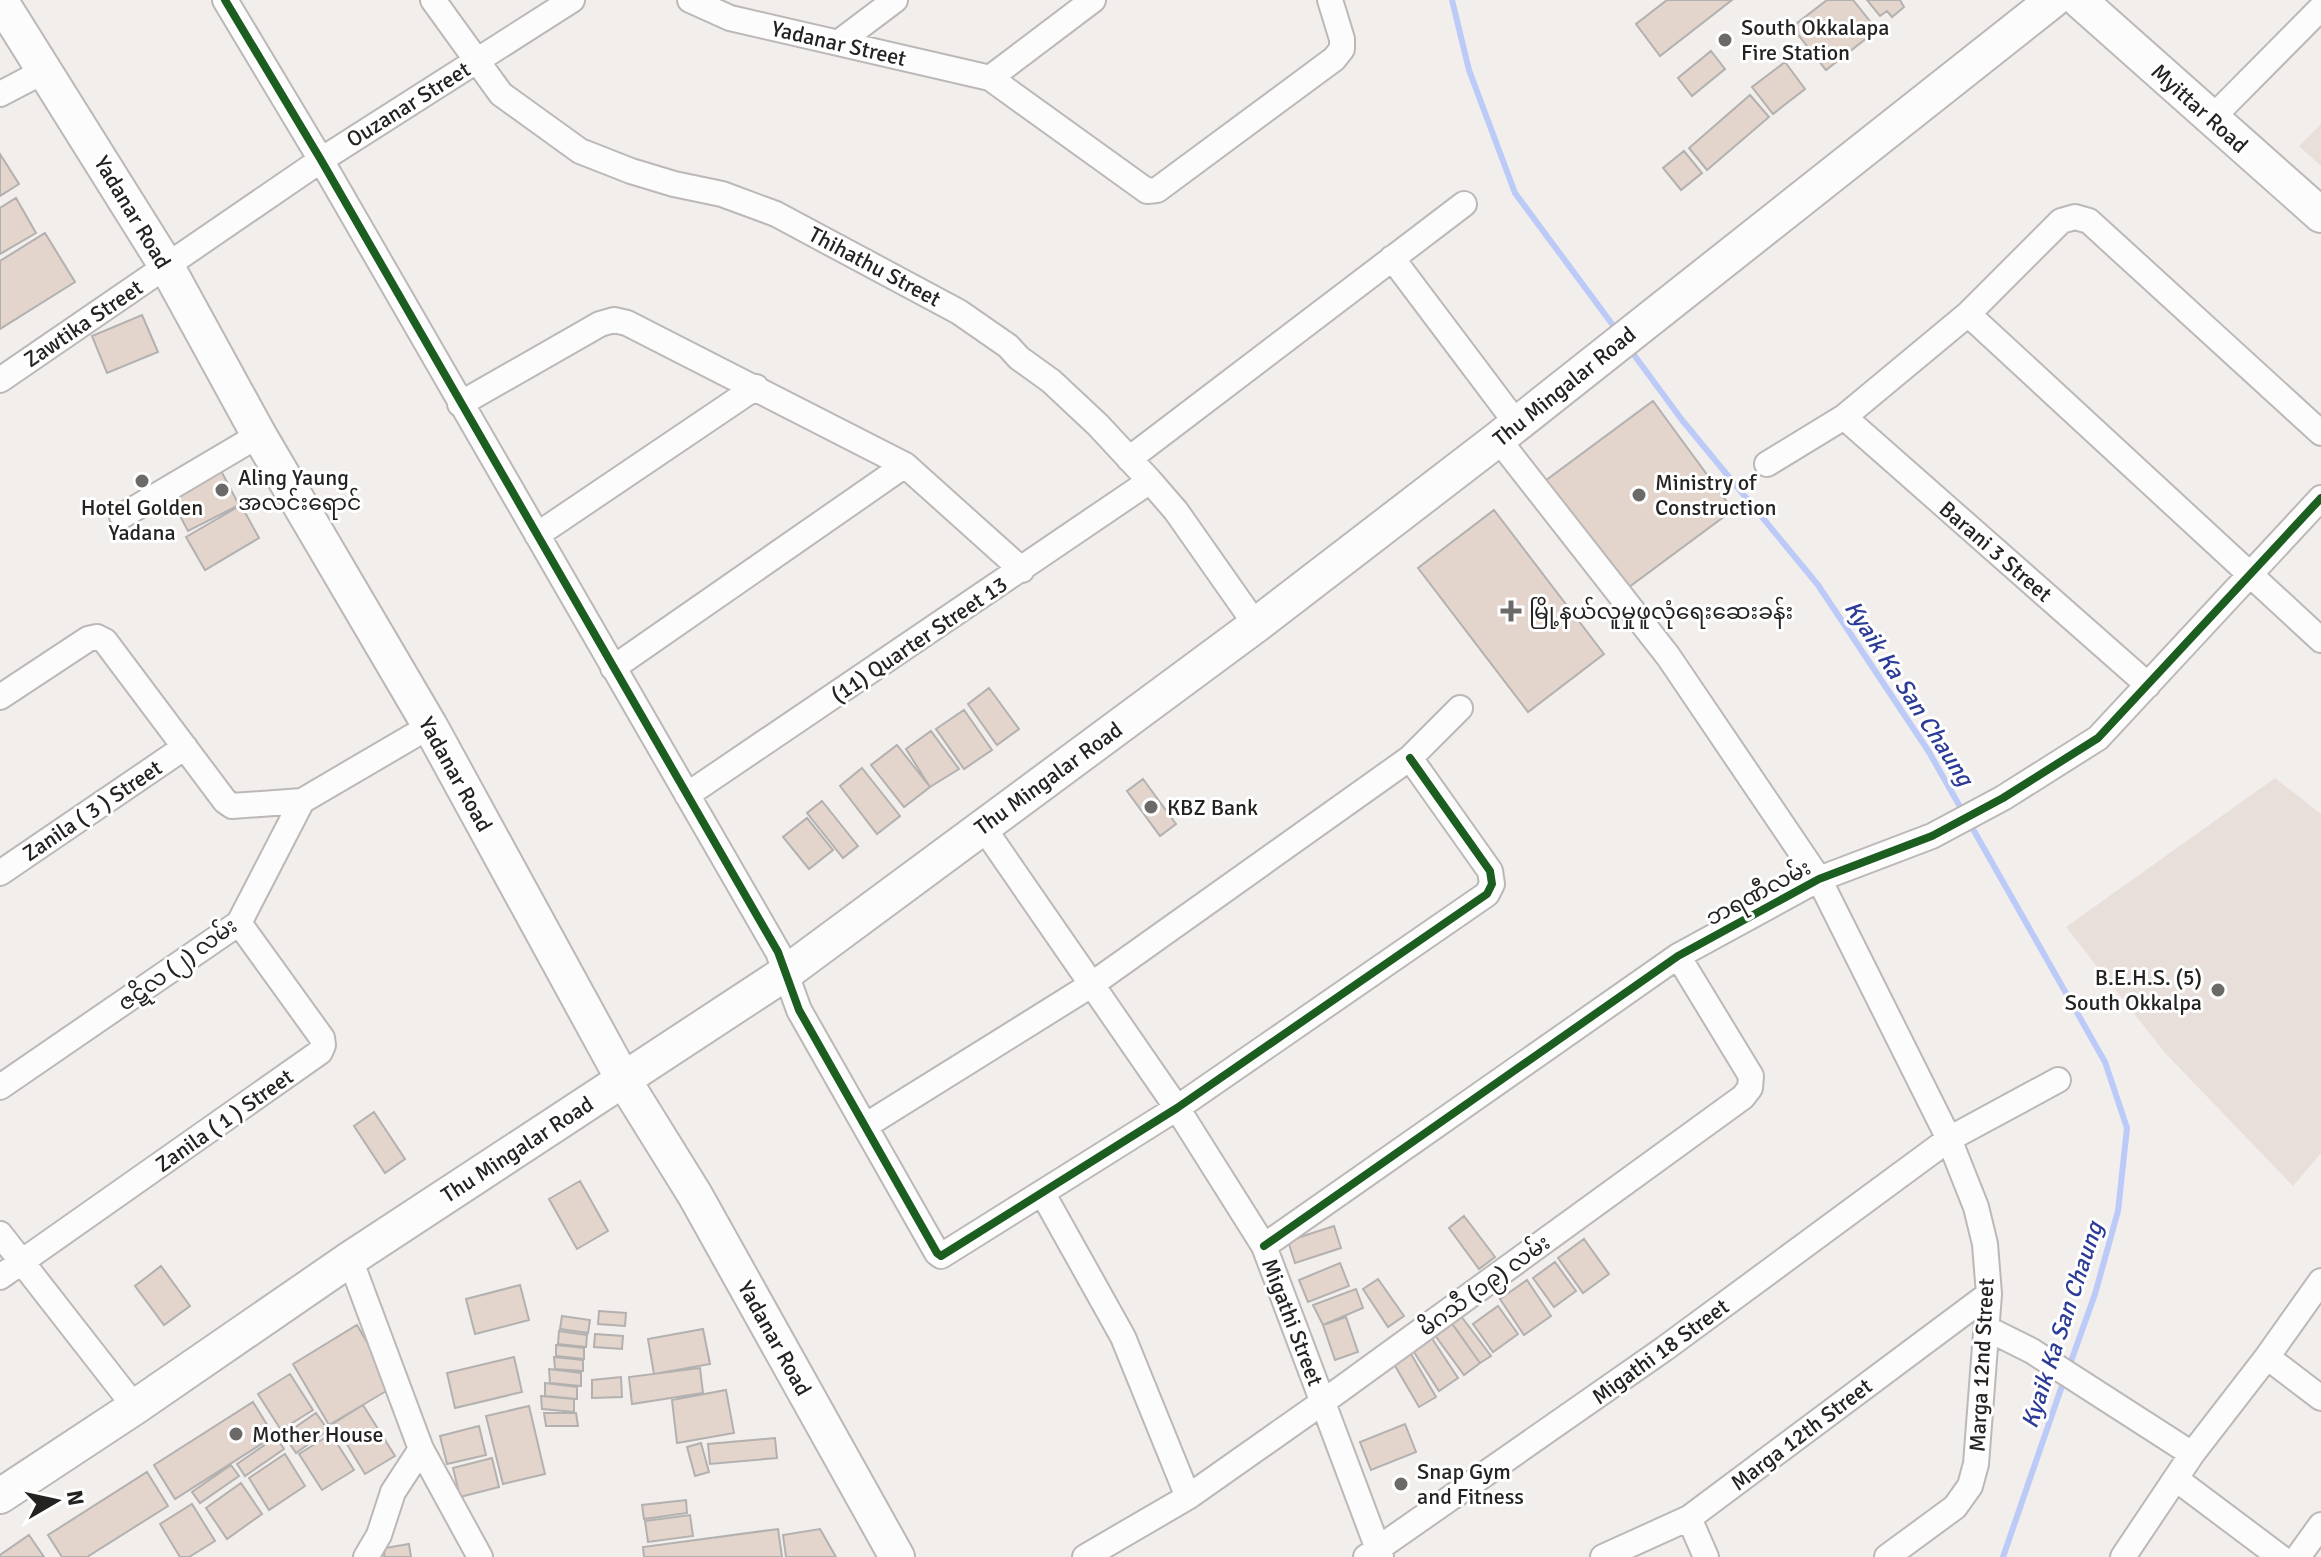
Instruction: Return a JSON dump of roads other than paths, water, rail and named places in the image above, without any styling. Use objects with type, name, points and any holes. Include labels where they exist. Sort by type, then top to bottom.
[{"type":"main road","name":"Yadanar Road","points":[[0,0],[167,267],[259,435],[430,726],[623,1079],[695,1195],[897,1557]]},
{"type":"main road","name":"Thu Mingalar Road","points":[[0,1496],[350,1259],[787,972],[1256,625],[1508,431],[2053,0]]},
{"type":"main road","name":"Myittar Road","points":[[2079,0],[2321,215]]},
{"type":"street","points":[[225,0],[321,160],[778,952],[799,1010],[941,1256],[1177,1108],[1487,894],[1492,884],[1490,871],[1410,758]]},
{"type":"street","name":"Thihathu Street","points":[[433,0],[501,94],[580,151],[631,171],[722,194],[776,214],[822,236],[959,312],[1051,381],[1176,511],[1256,625]]},
{"type":"street","name":"Ouzanar Street","points":[[167,267],[321,160],[572,0]]},
{"type":"street","name":"Yadanar Street","points":[[690,0],[730,18],[990,78]]},
{"type":"street","points":[[838,43],[895,0]]},
{"type":"street","points":[[1093,0],[990,78],[1147,191],[1157,190],[1334,59],[1342,49],[1342,39],[1330,0]]},
{"type":"street","points":[[2212,118],[2321,8]]},
{"type":"street","points":[[0,94],[46,70]]},
{"type":"street","points":[[1129,459],[1464,204]]},
{"type":"street","points":[[1767,464],[1844,417],[1968,314],[2061,221],[2075,217],[2089,221],[2321,433]]},
{"type":"street","name":"Marga 12nd Street","points":[[1392,258],[1508,431],[1668,656],[1819,879],[1949,1139],[1976,1207],[1985,1244],[1989,1294],[1976,1464],[1970,1486],[1955,1507],[1887,1557]]},
{"type":"street","name":"Zawtika Street","points":[[0,380],[167,267]]},
{"type":"street","points":[[1968,314],[2321,640]]},
{"type":"street","points":[[460,404],[600,324],[614,320],[627,323],[905,465],[1022,570]]},
{"type":"street","points":[[537,535],[756,387]]},
{"type":"street","name":"Barani 3 Street","points":[[1844,417],[2148,685]]},
{"type":"street","points":[[122,516],[259,435]]},
{"type":"street","points":[[613,668],[905,465]]},
{"type":"street","name":"(11) Quarter Street 13","points":[[687,795],[1150,481]]},
{"type":"street","name":"ဘရဏီလမ်း","points":[[1264,1246],[1678,956],[1819,879],[1932,836],[2003,798],[2098,738],[2321,498]]},
{"type":"street","points":[[0,697],[88,639],[97,637],[105,641],[225,801],[232,806],[302,801],[430,726]]},
{"type":"street","points":[[865,1126],[1091,985],[1410,758],[1460,708]]},
{"type":"street","name":"Zanila ( 3 ) Street","points":[[0,873],[185,747]]},
{"type":"street","name":"ဇဋိလ (၂) လမ်း","points":[[0,1087],[239,923],[302,801]]},
{"type":"street","name":"Migathi Street","points":[[983,827],[1177,1108],[1264,1246],[1323,1402],[1375,1554]]},
{"type":"street","name":"Zanila ( 1 ) Street","points":[[0,1277],[320,1052],[322,1038],[239,923]]},
{"type":"street","name":"မိဂသီ (၁၉) လမ်း","points":[[1097,1554],[1188,1497],[1323,1402],[1743,1097],[1750,1088],[1751,1076],[1678,956]]},
{"type":"street","name":"Migathi 18 Street","points":[[1375,1554],[1664,1349],[1949,1139],[2058,1080]]},
{"type":"street","points":[[1043,1194],[1133,1358],[1188,1497]]},
{"type":"street","points":[[0,1234],[135,1407]]},
{"type":"street","points":[[350,1259],[421,1449],[480,1557]]},
{"type":"street","points":[[2123,1557],[2192,1454],[2321,1281]]},
{"type":"street","name":"Marga 12th Street","points":[[1603,1557],[1689,1518],[1989,1294]]},
{"type":"street","points":[[1988,1329],[2032,1351],[2192,1454]]},
{"type":"street","points":[[2267,1357],[2321,1398]]},
{"type":"street","points":[[366,1557],[379,1535],[393,1492],[421,1449]]},
{"type":"street","points":[[2176,1479],[2280,1557]]},
{"type":"street","points":[[1689,1518],[1706,1557]]},
{"type":"street","points":[[2298,1557],[2321,1525]]},
{"type":"waterway","name":"Kyaik Ka San Chaung","points":[[1452,0],[1469,70],[1515,193],[1618,332]]},
{"type":"waterway","name":"Kyaik Ka San Chaung","points":[[1629,348],[1682,420],[1818,585],[1929,752],[1963,812]]},
{"type":"waterway","name":"Kyaik Ka San Chaung","points":[[1969,822],[2105,1062],[2127,1128],[2118,1211],[2095,1294],[2069,1367]]},
{"type":"waterway","name":"Kyaik Ka San Chaung","points":[[2003,1557],[2065,1377]]},
{"type":"place","name":"South Okkalapa Fire Station","points":[[1725,40]]},
{"type":"place","name":"Hotel Golden Yadana","points":[[142,481]]},
{"type":"place","name":"Aling Yaung အလင်းရောင်","points":[[222,490]]},
{"type":"place","name":"Ministry of Construction","points":[[1639,495]]},
{"type":"place","name":"မြို့နယ်လူမှုဖူလုံရေးဆေးခန်း","points":[[1511,611]]},
{"type":"place","name":"KBZ Bank","points":[[1151,807]]},
{"type":"place","name":"B.E.H.S. (5) South Okkalpa","points":[[2218,990]]},
{"type":"place","name":"Mother House","points":[[236,1434]]},
{"type":"place","name":"Snap Gym and Fitness","points":[[1401,1484]]}]
